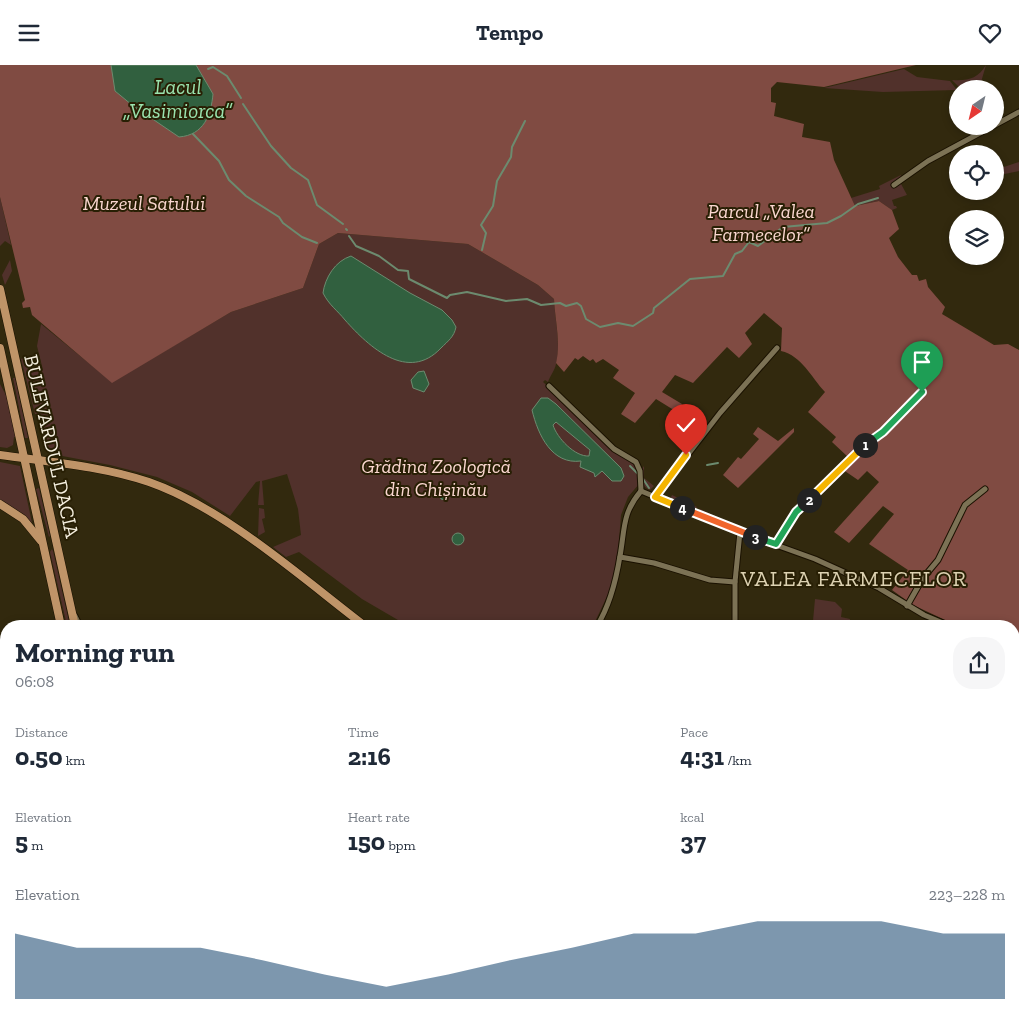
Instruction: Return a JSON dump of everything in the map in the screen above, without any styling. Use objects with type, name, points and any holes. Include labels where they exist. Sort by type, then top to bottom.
[{"type":"main road","name":"BULEVARDUL DACIA","points":[[0,289],[74,620]]},
{"type":"main road","name":"BULEVARDUL DACIA","points":[[0,347],[26,459],[59,620]]},
{"type":"main road","points":[[0,455],[122,474],[150,483],[189,500],[246,536],[358,620]]},
{"type":"main road","points":[[0,504],[23,519],[43,544],[57,543]]},
{"type":"street","points":[[1004,120],[1019,112]]},
{"type":"street","points":[[894,185],[928,161],[977,135]]},
{"type":"street","points":[[655,497],[720,413],[777,349]]},
{"type":"street","points":[[549,386],[614,449],[636,463],[640,471],[641,491],[632,502],[625,518],[620,557],[611,597],[600,620]]},
{"type":"street","points":[[776,544],[799,508],[859,451],[883,432],[922,392]]},
{"type":"street","points":[[907,606],[923,578],[938,560],[965,505],[985,489]]},
{"type":"street","points":[[641,491],[848,574],[937,620]]},
{"type":"street","points":[[735,620],[735,582],[740,532]]},
{"type":"street","points":[[620,557],[654,563],[710,580],[735,582]]},
{"type":"street","name":"BULEVARDUL DACIA","points":[[72,609],[77,620]]},
{"type":"green space","points":[[0,65],[916,65],[824,87],[777,82],[771,88],[771,102],[776,103],[774,116],[804,124],[802,137],[830,142],[834,160],[855,206],[879,201],[892,210],[899,229],[889,238],[898,257],[912,275],[917,275],[919,281],[926,279],[928,287],[945,307],[942,314],[994,345],[1008,344],[1019,350],[1019,620],[945,620],[913,605],[892,590],[908,570],[869,544],[894,514],[883,506],[849,543],[834,532],[879,482],[867,471],[858,480],[839,467],[848,457],[832,442],[836,437],[808,412],[825,392],[795,357],[781,351],[782,328],[764,313],[745,333],[752,344],[739,358],[727,347],[693,383],[675,375],[662,392],[682,404],[677,412],[656,399],[635,423],[621,414],[635,393],[613,378],[619,370],[603,359],[596,363],[593,359],[590,361],[583,356],[578,360],[575,358],[564,372],[556,363],[558,339],[554,299],[538,285],[468,244],[338,233],[319,244],[303,288],[231,312],[112,383],[32,315],[30,307],[23,308],[22,303],[25,300],[0,197]]},
{"type":"green space","points":[[986,65],[982,80],[963,80],[976,76]]},
{"type":"green space","points":[[904,69],[917,77],[949,81],[949,90],[883,92],[824,88]]},
{"type":"green space","points":[[1019,162],[1019,171],[1004,174],[1004,167]]},
{"type":"green space","points":[[901,175],[900,182],[907,195],[892,200],[897,208],[892,210],[879,201],[855,206],[851,198],[880,189],[879,186]]},
{"type":"green space","points":[[0,197],[11,245],[5,241],[0,246]]},
{"type":"green space","name":"Grădina Zoologică din Chișinău","points":[[338,233],[468,244],[538,285],[554,299],[558,340],[557,356],[548,382],[545,380],[543,382],[634,463],[638,470],[639,484],[628,497],[621,515],[617,565],[611,588],[596,620],[398,620],[362,599],[299,552],[286,557],[273,547],[301,535],[298,509],[287,474],[262,481],[264,505],[258,505],[260,481],[256,482],[230,516],[192,492],[157,477],[110,465],[57,455],[44,444],[21,359],[25,357],[29,373],[43,370],[37,346],[41,324],[112,382],[231,312],[303,288],[319,244]]},
{"type":"green space","points":[[10,260],[12,271],[5,285],[2,275]]},
{"type":"green space","points":[[13,378],[15,378],[28,438],[25,438]]},
{"type":"green space","points":[[0,384],[7,397],[16,437],[14,437],[13,445],[7,448],[0,447]]},
{"type":"green space","points":[[758,427],[778,441],[794,428],[794,432],[738,488],[723,475],[738,457],[741,459],[759,439],[753,434]]},
{"type":"green space","points":[[0,462],[20,466],[32,523],[0,501]]},
{"type":"green space","points":[[644,466],[644,478],[654,486],[650,490],[645,487],[643,482],[642,469]]},
{"type":"green space","points":[[39,488],[50,536],[49,537],[36,489]]},
{"type":"green space","points":[[672,495],[697,507],[695,510],[670,499]]},
{"type":"green space","points":[[259,508],[264,509],[265,518],[262,519],[265,532],[258,536]]},
{"type":"green space","points":[[700,509],[730,523],[729,526],[699,512]]},
{"type":"green space","points":[[52,549],[69,620],[66,620],[50,552]]},
{"type":"green space","points":[[815,599],[835,602],[842,609],[841,617],[850,619],[850,620],[813,620]]},
{"type":"water","name":"Lacul „Vasimiorca”","points":[[111,65],[196,65],[213,94],[205,123],[195,132],[179,137],[115,91]]},
{"type":"water","points":[[351,256],[410,293],[442,310],[456,327],[454,334],[428,358],[415,362],[402,362],[390,357],[365,341],[330,304],[323,293],[332,271],[345,258]]},
{"type":"water","points":[[424,371],[429,384],[424,392],[413,388],[411,380],[418,372]]},
{"type":"water","points":[[541,398],[548,398],[556,404],[621,468],[624,476],[621,481],[612,481],[602,471],[595,477],[594,473],[580,467],[581,461],[571,461],[554,453],[542,438],[532,410]],"holes":[[[556,422],[590,450],[589,456],[578,453],[567,446],[553,425]]]},
{"type":"water","points":[[449,487],[454,489],[445,500],[441,499],[440,494]]},
{"type":"water","points":[[458,533],[464,539],[458,545],[452,539]]},
{"type":"waterway","points":[[208,69],[213,67],[227,76],[241,98]]},
{"type":"waterway","points":[[243,104],[271,146],[291,168],[308,180],[317,205],[343,224]]},
{"type":"waterway","points":[[482,250],[486,233],[481,225],[493,206],[497,181],[511,157],[512,147],[525,121]]},
{"type":"waterway","points":[[193,134],[219,161],[229,180],[246,196],[279,217],[283,223],[302,237],[317,243]]},
{"type":"waterway","points":[[349,236],[356,246],[379,256],[398,270],[408,271],[409,279],[447,298],[450,295],[467,292],[506,301],[527,299],[541,305],[560,303],[566,306],[577,303],[581,306],[586,319],[600,327],[618,323],[633,326],[653,313],[654,308],[690,279],[723,276],[735,254],[742,251],[749,242],[758,246],[783,227],[827,223],[858,204],[878,198]]},
{"type":"waterway","points":[[707,465],[718,463]]},
{"type":"waterway","points":[[630,466],[639,475]]},
{"type":"waterway","points":[[643,479],[649,488]]},
{"type":"waterway","points":[[671,499],[693,509]]},
{"type":"waterway","points":[[699,512],[727,524]]},
{"type":"waterway","points":[[734,526],[750,532]]},
{"type":"waterway","points":[[759,535],[774,539]]},
{"type":"district","name":"VALEA FARMECELOR","points":[[854,578]]},
{"type":"route","points":[[686,455],[655,497],[740,532],[776,544],[799,508],[826,485],[859,451],[896,420],[922,392]]},
{"type":"park label","name":"Muzeul Satului","points":[[144,203]]},
{"type":"park label","name":"Parcul „Valea Farmecelor”","points":[[761,222]]}]
